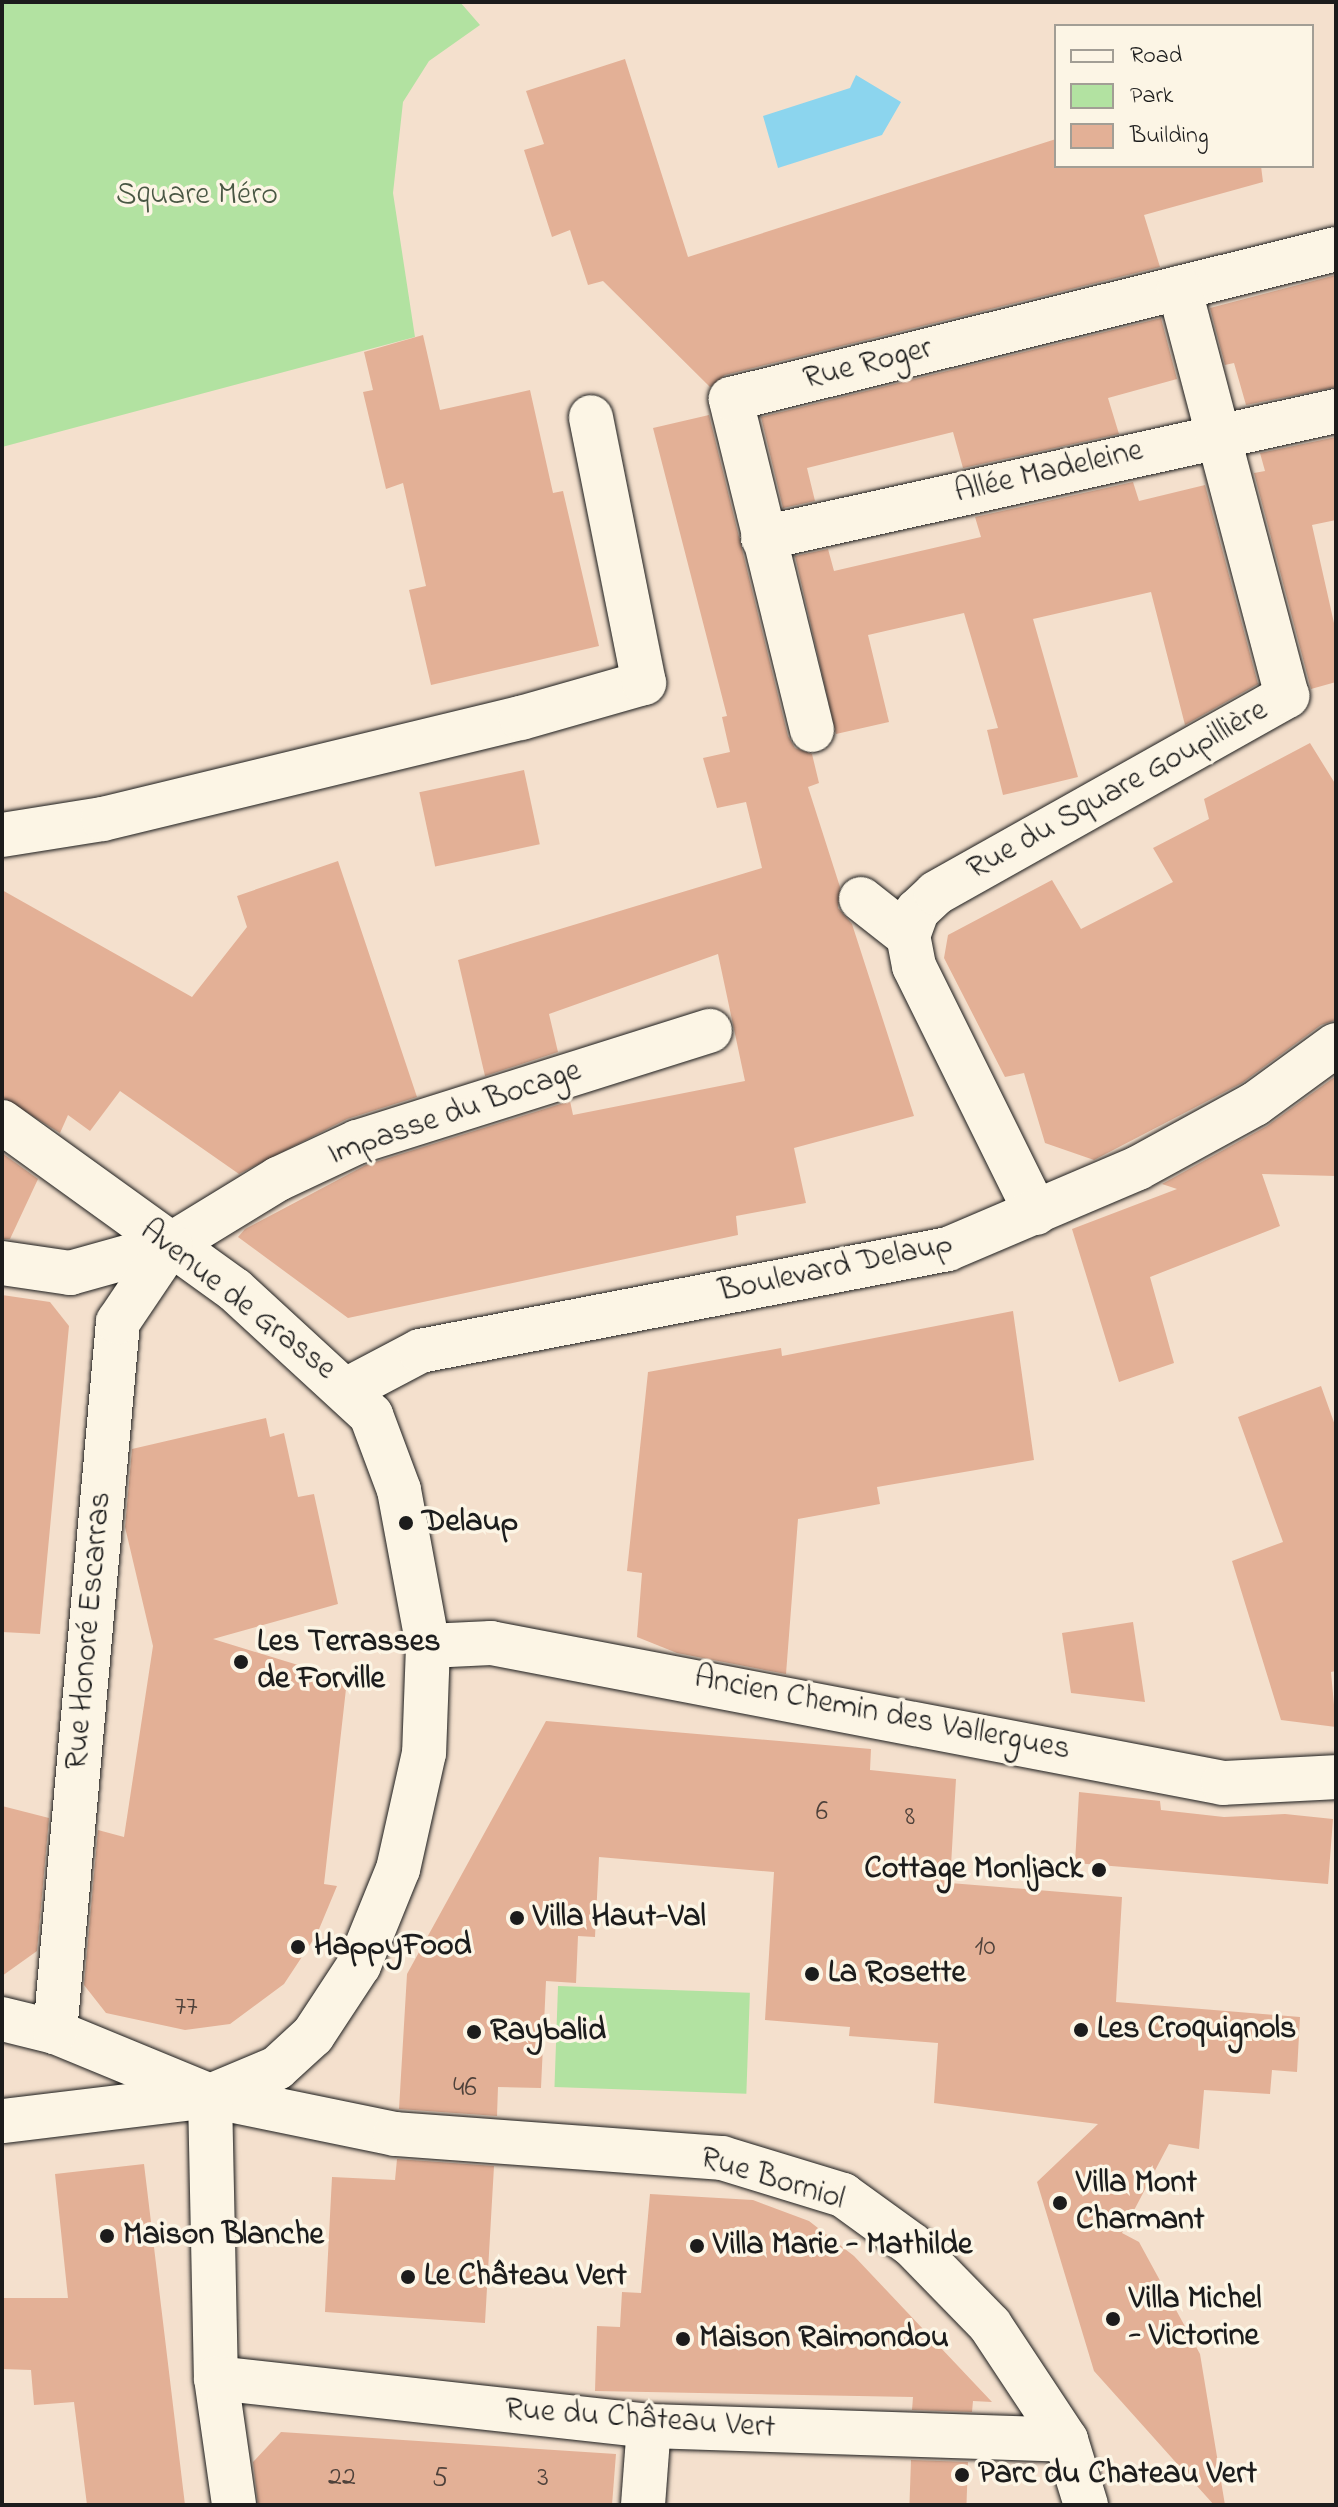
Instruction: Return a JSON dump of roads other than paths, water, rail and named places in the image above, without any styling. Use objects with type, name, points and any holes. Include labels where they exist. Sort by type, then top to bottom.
[{"type":"street","name":"Rue Roger","points":[[812,730],[731,399],[1336,249]]},
{"type":"street","name":"Rue du Square Goupillière","points":[[908,936],[917,911],[936,893],[1287,696],[1179,288]]},
{"type":"street","name":"Allée Madeleine","points":[[763,538],[1336,411]]},
{"type":"street","points":[[2,835],[119,815],[521,718],[644,683],[591,417]]},
{"type":"street","points":[[861,899],[908,936],[914,966],[1036,1213]]},
{"type":"street","name":"Impasse du Bocage","points":[[170,1245],[278,1179],[357,1142],[710,1031]]},
{"type":"street","name":"Boulevard Delaup","points":[[348,1389],[420,1351],[948,1249],[1138,1168],[1255,1104],[1336,1045]]},
{"type":"street","name":"Avenue de Grasse","points":[[2,1122],[235,1290],[348,1389],[371,1415],[399,1490],[428,1646],[424,1753],[398,1869],[359,1965],[313,2035],[277,2068],[210,2096],[2,2121]]},
{"type":"street","points":[[2,1263],[70,1273],[170,1245]]},
{"type":"street","name":"Rue Honoré Escarras","points":[[55,2032],[118,1322],[170,1245]]},
{"type":"street","name":"Ancien Chemin des Vallergues","points":[[428,1646],[491,1643],[1223,1783],[1336,1777]]},
{"type":"street","points":[[2,2019],[55,2032],[210,2096],[216,2378],[234,2505]]},
{"type":"street","name":"Rue Borniol","points":[[210,2096],[395,2134],[722,2158],[843,2195],[912,2245],[990,2325],[1066,2440],[1086,2505]]},
{"type":"street","name":"Rue du Château Vert","points":[[216,2378],[649,2426],[1066,2440]]},
{"type":"street","points":[[643,2505],[649,2426]]},
{"type":"water","points":[[856,75],[901,102],[882,135],[778,168],[763,116],[850,88]]},
{"type":"place","name":"Delaup","points":[[406,1523]]},
{"type":"place","name":"Les Terrasses de Forville","points":[[241,1662]]},
{"type":"place","name":"Cottage Monljack","points":[[1099,1870]]},
{"type":"place","name":"Villa Haut-Val","points":[[517,1918]]},
{"type":"place","name":"HappyFood","points":[[298,1947]]},
{"type":"place","name":"La Rosette","points":[[812,1974]]},
{"type":"place","name":"Les Croquignols","points":[[1081,2030]]},
{"type":"place","name":"Raybalid","points":[[474,2032]]},
{"type":"place","name":"Villa Mont Charmant","points":[[1060,2203]]},
{"type":"place","name":"Maison Blanche","points":[[107,2236]]},
{"type":"place","name":"Villa Marie - Mathilde","points":[[697,2246]]},
{"type":"place","name":"Le Château Vert","points":[[408,2277]]},
{"type":"place","name":"Villa Michel - Victorine","points":[[1113,2319]]},
{"type":"place","name":"Maison Raimondou","points":[[683,2339]]},
{"type":"place","name":"Parc du Chateau Vert","points":[[962,2475]]},
{"type":"park label","name":"Square Méro","points":[[197,196]]}]
